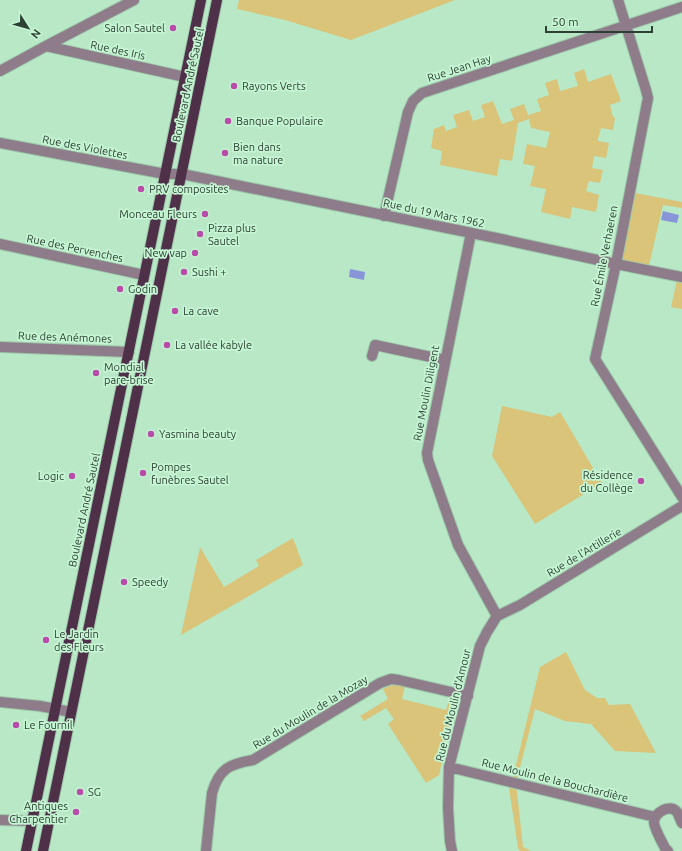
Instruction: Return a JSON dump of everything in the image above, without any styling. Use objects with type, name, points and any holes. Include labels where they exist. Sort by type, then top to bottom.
[{"type":"main road","name":"Boulevard André Sautel","points":[[26,851],[201,0]]},
{"type":"main road","name":"Boulevard André Sautel","points":[[43,851],[217,0]]},
{"type":"street","points":[[0,71],[134,0]]},
{"type":"street","name":"Rue Émile Verhaeren","points":[[618,0],[648,98],[616,264],[595,359],[682,497]]},
{"type":"street","name":"Rue Jean Hay","points":[[384,216],[408,112],[413,100],[422,93],[682,7]]},
{"type":"street","name":"Rue des Iris","points":[[46,46],[185,77]]},
{"type":"street","name":"Rue des Violettes","points":[[0,143],[165,174]]},
{"type":"street","points":[[165,174],[182,174]]},
{"type":"street","name":"Rue du 19 Mars 1962","points":[[182,174],[682,277]]},
{"type":"street","name":"Rue Moulin Diligent","points":[[471,233],[428,444],[428,460],[458,545],[497,616]]},
{"type":"street","name":"Rue des Pervenches","points":[[0,244],[144,275]]},
{"type":"street","points":[[372,356],[375,345],[445,360]]},
{"type":"street","name":"Rue des Anémones","points":[[0,347],[129,352]]},
{"type":"street","name":"Rue de l'Artillerie","points":[[497,616],[520,605],[682,506]]},
{"type":"street","name":"Rue du Moulin d'Amour","points":[[452,851],[448,808],[449,767],[483,639],[497,616]]},
{"type":"street","name":"Rue du Moulin de la Mozay","points":[[206,851],[212,793],[215,784],[223,771],[228,767],[234,764],[253,760],[380,683],[392,679],[468,696]]},
{"type":"street","points":[[0,702],[71,712]]},
{"type":"street","name":"Rue Moulin de la Bouchardière","points":[[449,767],[655,817]]},
{"type":"street","points":[[668,851],[665,848],[654,824],[655,817],[662,810],[672,809],[677,811],[682,823]]},
{"type":"street","points":[[0,820],[32,821]]},
{"type":"shaded area","points":[[239,0],[455,0],[351,40],[285,20],[237,9]]},
{"type":"shaded area","points":[[584,69],[588,82],[611,74],[621,101],[610,105],[613,117],[615,118],[613,130],[601,128],[598,139],[598,141],[609,143],[606,158],[594,156],[592,168],[603,170],[600,183],[589,181],[586,191],[599,195],[596,212],[572,207],[570,219],[541,212],[546,189],[530,186],[535,166],[523,164],[527,144],[546,148],[550,132],[531,128],[529,119],[518,123],[512,161],[500,159],[497,176],[440,165],[442,151],[431,148],[434,129],[444,125],[446,131],[457,127],[453,115],[469,110],[473,121],[485,117],[481,105],[493,101],[502,124],[514,120],[510,109],[524,104],[528,115],[541,111],[537,99],[549,95],[545,83],[557,79],[560,91],[578,86],[574,73]]},
{"type":"shaded area","points":[[630,192],[682,202],[682,208],[663,205],[648,270],[616,264]]},
{"type":"shaded area","points":[[678,276],[682,277],[682,309],[671,307]]},
{"type":"shaded area","points":[[502,406],[552,417],[560,412],[602,483],[535,524],[492,456]]},
{"type":"shaded area","points":[[293,538],[303,565],[181,635],[200,547],[224,587],[259,566],[256,560]]},
{"type":"shaded area","points":[[566,652],[585,690],[597,698],[605,698],[609,705],[630,704],[656,753],[615,751],[591,724],[565,721],[535,709],[516,783],[523,847],[531,851],[520,851],[518,848],[508,781],[512,781],[540,667]]},
{"type":"shaded area","points":[[392,685],[405,686],[402,699],[446,710],[449,700],[454,707],[439,775],[426,783],[388,724],[394,719],[386,708],[364,721],[360,716],[388,699],[383,689]]},
{"type":"water","points":[[663,211],[679,215],[677,223],[661,220]]},
{"type":"water","points":[[350,269],[365,272],[364,280],[349,277]]},
{"type":"place","name":"Salon Sautel","points":[[173,28]]},
{"type":"place","name":"Rayons Verts","points":[[234,86]]},
{"type":"place","name":"Banque Populaire","points":[[228,121]]},
{"type":"place","name":"Bien dans ma nature","points":[[225,153]]},
{"type":"place","name":"PRV composites","points":[[141,189]]},
{"type":"place","name":"Monceau Fleurs","points":[[205,214]]},
{"type":"place","name":"Pizza plus Sautel","points":[[200,234]]},
{"type":"place","name":"New vap","points":[[195,253]]},
{"type":"place","name":"Sushi +","points":[[184,272]]},
{"type":"place","name":"Godin","points":[[120,289]]},
{"type":"place","name":"La cave","points":[[175,311]]},
{"type":"place","name":"La vallée kabyle","points":[[167,345]]},
{"type":"place","name":"Mondial pare-brise","points":[[96,373]]},
{"type":"place","name":"Yasmina beauty","points":[[151,434]]},
{"type":"place","name":"Pompes funèbres Sautel","points":[[143,473]]},
{"type":"place","name":"Logic","points":[[72,476]]},
{"type":"place","name":"Résidence du Collège","points":[[641,481]]},
{"type":"place","name":"Speedy","points":[[124,582]]},
{"type":"place","name":"Le Jardin des Fleurs","points":[[46,640]]},
{"type":"place","name":"Le Fournil","points":[[16,725]]},
{"type":"place","name":"SG","points":[[80,792]]},
{"type":"place","name":"Antiques Charpentier","points":[[76,812]]}]
